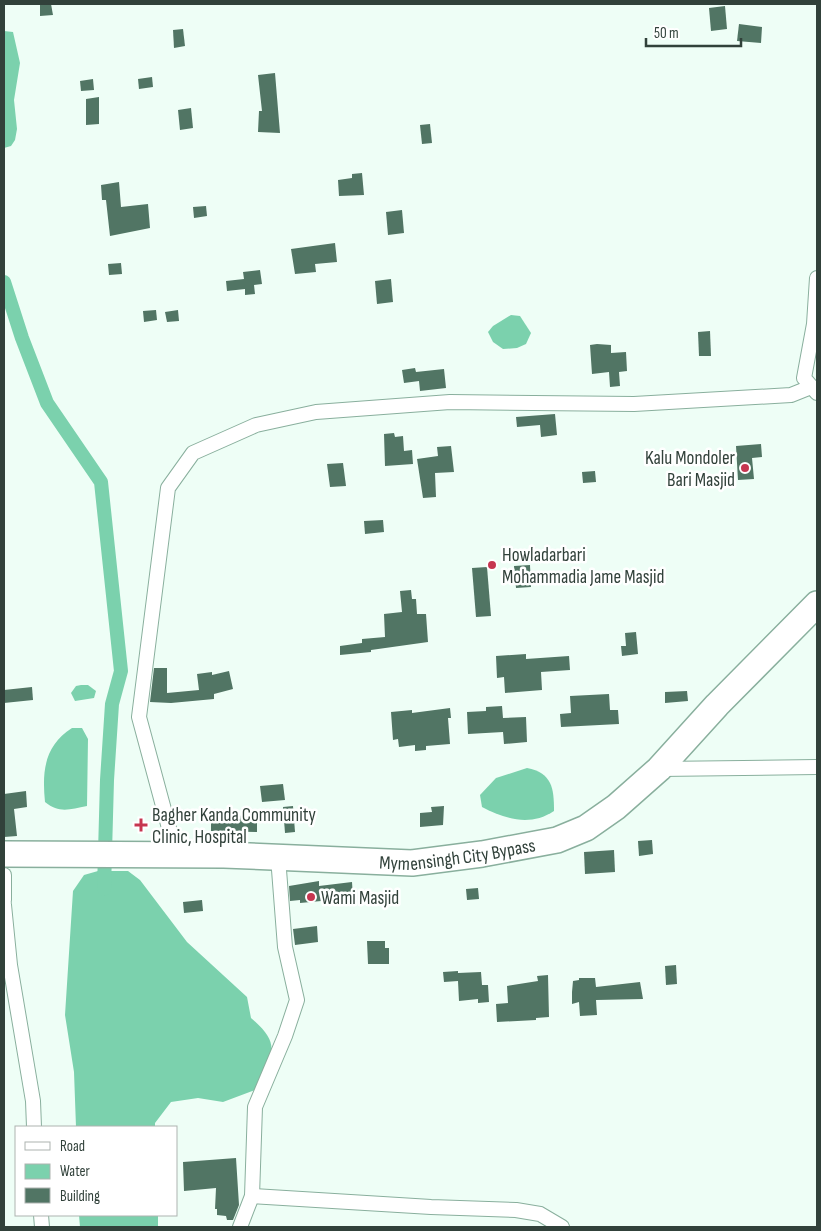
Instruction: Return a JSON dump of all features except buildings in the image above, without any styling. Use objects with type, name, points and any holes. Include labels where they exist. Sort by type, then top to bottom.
[{"type":"highway","name":"Mymensingh City Bypass","points":[[12,854],[176,854],[412,863],[482,854],[557,840],[586,828],[616,807],[659,769],[717,705],[817,604]]},
{"type":"street","points":[[176,854],[139,717],[168,488],[193,452],[256,425],[316,412],[450,402],[634,404],[791,395],[814,390],[804,378],[814,324],[817,278]]},
{"type":"street","points":[[659,769],[817,767]]},
{"type":"street","points":[[240,1227],[252,1196],[255,1107],[285,1036],[297,1000],[285,946],[278,857]]},
{"type":"street","points":[[4,875],[4,900]]},
{"type":"street","points":[[4,905],[10,965],[34,1101],[34,1126]]},
{"type":"street","points":[[252,1196],[431,1207],[516,1210],[540,1214],[562,1227]]},
{"type":"water","points":[[4,31],[13,32],[20,63],[14,100],[17,129],[15,140],[11,146],[4,148]]},
{"type":"water","points":[[511,315],[520,316],[531,333],[526,344],[517,348],[503,349],[493,342],[488,332],[493,326]]},
{"type":"water","points":[[88,685],[96,691],[94,698],[75,701],[71,693],[76,686]]},
{"type":"water","points":[[72,728],[82,728],[88,739],[87,806],[60,809],[50,806],[45,802],[45,770],[50,751],[63,735]]},
{"type":"water","points":[[527,768],[535,770],[547,778],[552,789],[554,811],[536,819],[518,820],[482,807],[480,795],[496,778]]},
{"type":"water","points":[[98,871],[128,871],[140,880],[187,942],[247,997],[251,1018],[268,1036],[271,1044],[269,1059],[255,1090],[223,1102],[198,1098],[171,1102],[155,1123],[155,1126],[76,1126],[74,1072],[65,1015],[73,891],[84,875]]},
{"type":"water","points":[[79,1216],[158,1216],[158,1227],[80,1227]]},
{"type":"waterway","points":[[4,282],[22,338],[47,403],[101,482],[121,671],[112,704],[107,780],[104,889]]},
{"type":"place","name":"Kalu Mondoler Bari Masjid","points":[[745,468]]},
{"type":"place","name":"Howladarbari Mohammadia Jame Masjid","points":[[492,565]]},
{"type":"place","name":"Bagher Kanda Community Clinic, Hospital","points":[[141,825]]},
{"type":"place","name":"Wami Masjid","points":[[311,897]]}]
